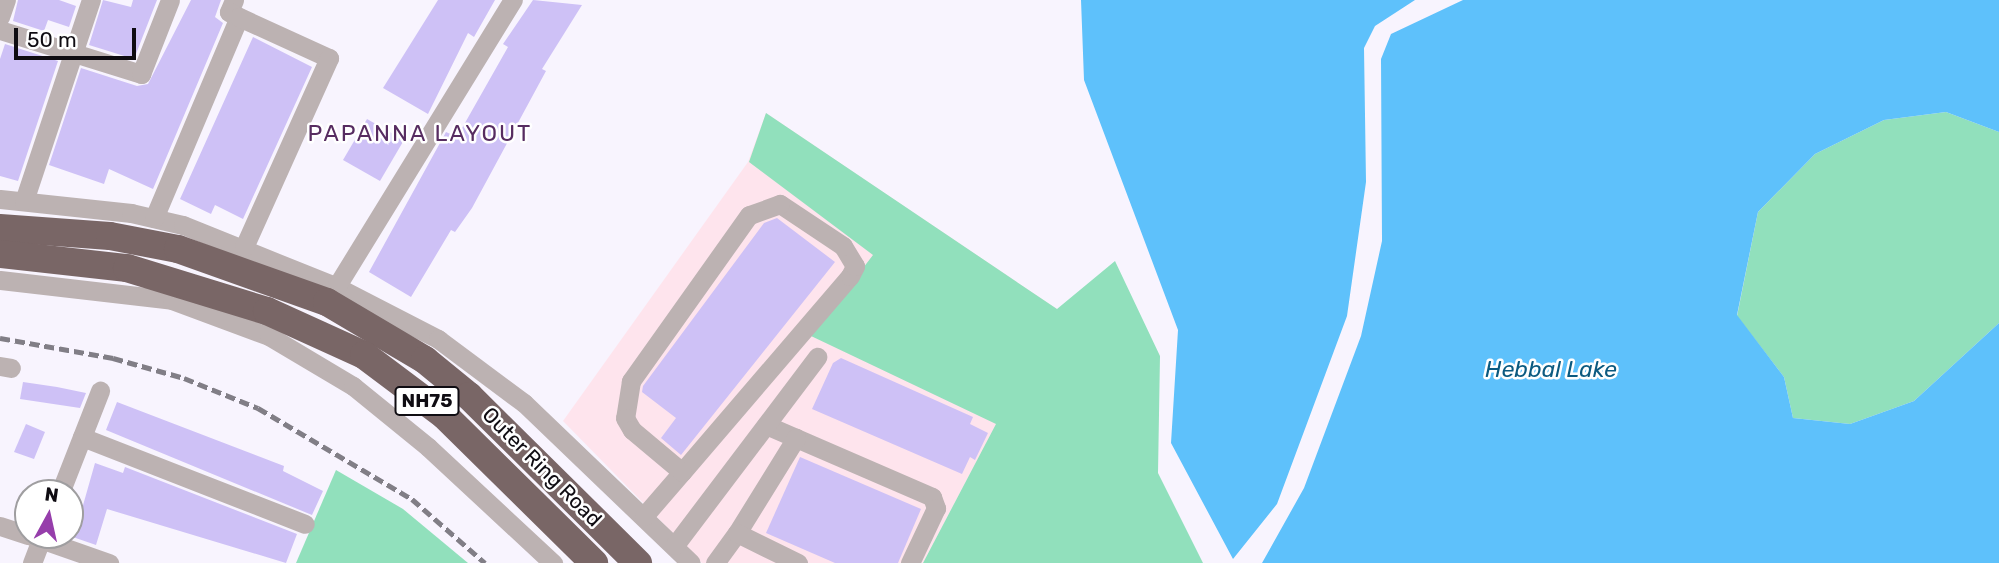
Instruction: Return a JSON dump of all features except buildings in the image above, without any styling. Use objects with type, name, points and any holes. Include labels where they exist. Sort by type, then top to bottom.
[{"type":"highway","name":"NH75","points":[[0,228],[110,236],[181,237]]},
{"type":"highway","name":"Outer Ring Road","points":[[181,237],[332,295],[425,360],[470,396],[638,563]]},
{"type":"highway","name":"NH75","points":[[0,254],[127,268],[217,303]]},
{"type":"highway","name":"Outer Ring Road","points":[[217,303],[364,355],[404,382],[489,457],[594,563]]},
{"type":"street","points":[[0,17],[6,0]]},
{"type":"street","points":[[24,201],[91,0]]},
{"type":"street","points":[[0,30],[141,74],[170,0]]},
{"type":"street","points":[[332,295],[513,0]]},
{"type":"street","points":[[154,218],[237,9],[329,58],[244,247]]},
{"type":"street","points":[[0,200],[154,218],[181,237],[244,247],[332,295],[449,347],[523,403],[691,563]]},
{"type":"street","points":[[644,516],[682,472],[855,266],[843,246],[780,204],[748,215],[631,381],[625,418],[632,430],[682,472]]},
{"type":"street","points":[[0,280],[101,288],[217,303],[353,386],[428,447],[553,563]]},
{"type":"street","points":[[675,545],[817,357]]},
{"type":"street","points":[[66,479],[100,391]]},
{"type":"street","points":[[766,425],[936,502],[910,563]]},
{"type":"street","points":[[82,437],[305,524]]},
{"type":"street","points":[[716,563],[796,438]]},
{"type":"street","points":[[737,533],[798,563]]},
{"type":"street","points":[[71,549],[109,563]]},
{"type":"shaded area","points":[[766,113],[1057,309],[923,563],[702,563],[563,421],[748,162]]},
{"type":"green space","points":[[1946,112],[1999,132],[1999,323],[1914,401],[1850,424],[1793,418],[1784,377],[1737,316],[1758,212],[1815,154],[1884,120]]},
{"type":"green space","points":[[766,113],[1057,309],[1115,261],[1160,356],[1158,473],[1203,563],[923,563],[996,424],[811,336],[873,255],[749,162]]},
{"type":"green space","points":[[336,470],[403,509],[468,563],[296,563]]},
{"type":"water","points":[[1081,0],[1415,0],[1375,26],[1364,48],[1366,182],[1347,316],[1277,504],[1233,559],[1171,443],[1178,330],[1084,80]]},
{"type":"water","name":"Hebbal Lake","points":[[1463,0],[1999,0],[1999,132],[1946,112],[1884,120],[1815,154],[1758,212],[1737,315],[1784,377],[1793,418],[1850,424],[1914,401],[1999,323],[1999,563],[1262,563],[1304,488],[1361,336],[1382,241],[1381,59],[1391,34]]},
{"type":"railway","points":[[0,338],[113,358],[184,378],[258,408],[412,499],[485,563]]},
{"type":"district","name":"PAPANNA LAYOUT","points":[[420,133]]}]
